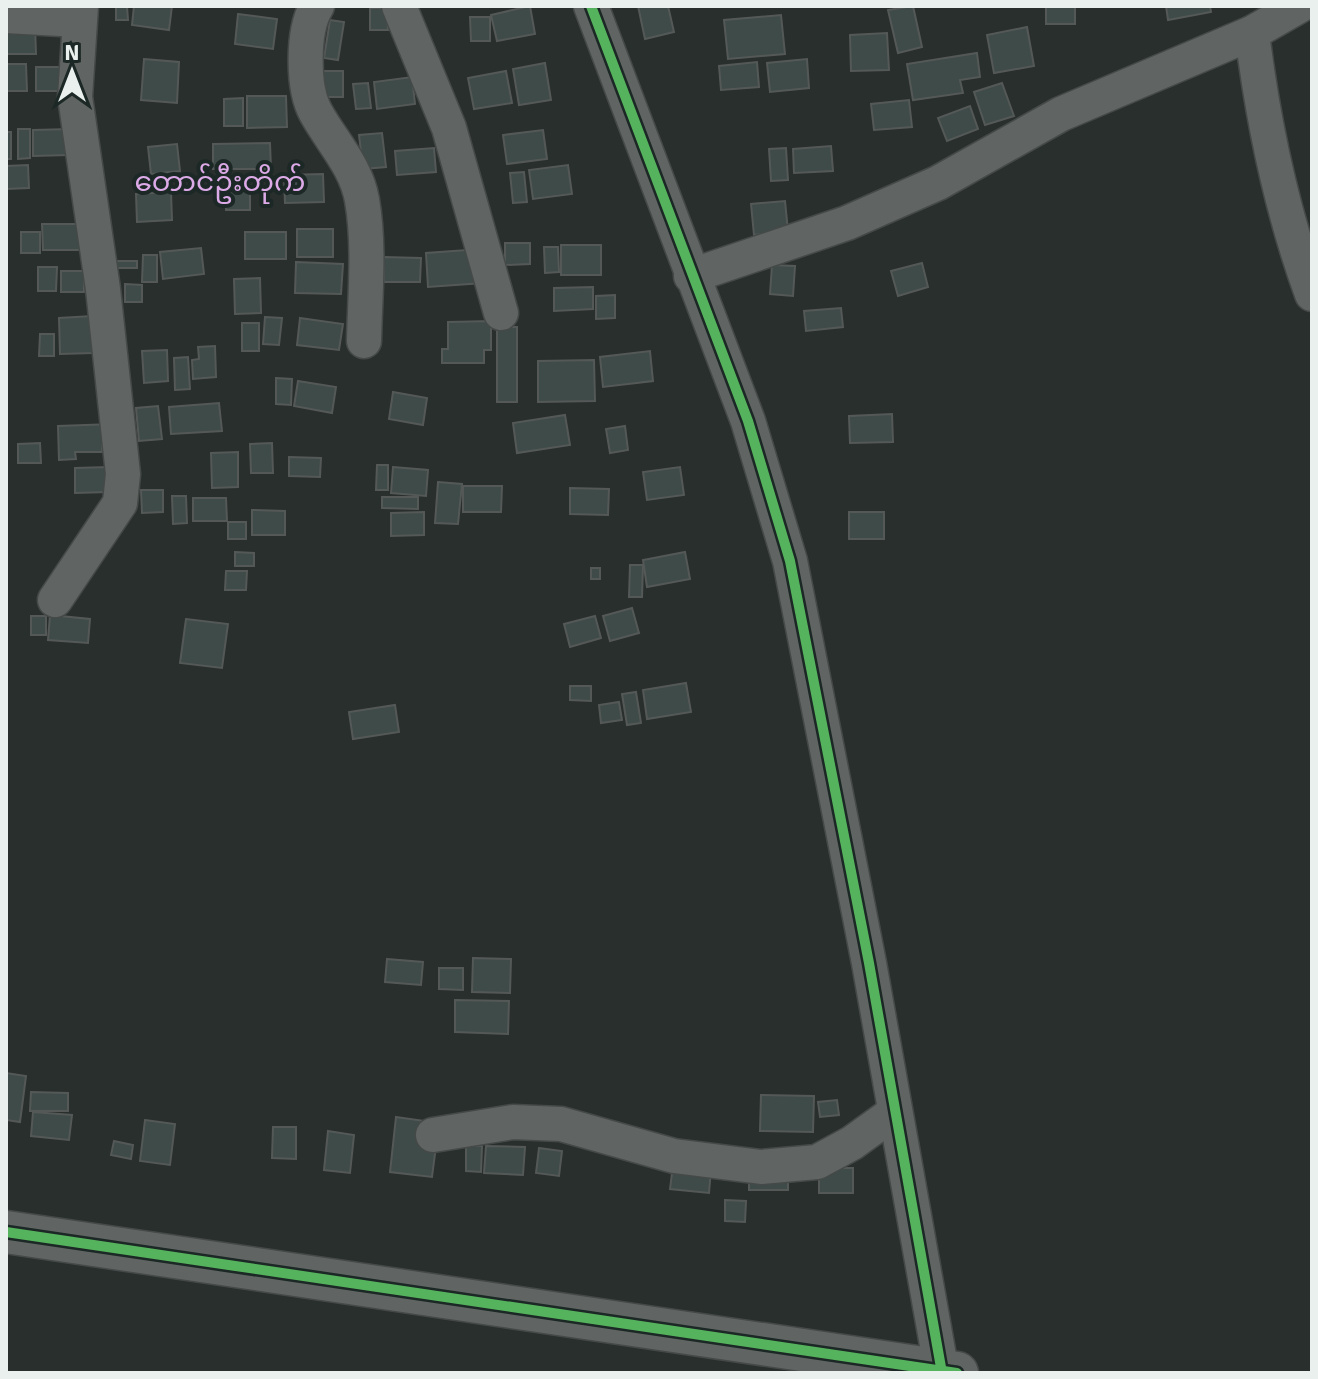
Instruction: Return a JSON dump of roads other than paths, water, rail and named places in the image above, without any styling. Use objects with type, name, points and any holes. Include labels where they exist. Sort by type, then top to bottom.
[{"type":"street","points":[[317,6],[310,17],[305,62],[315,111],[346,156],[362,197],[366,249],[364,341]]},
{"type":"street","points":[[399,6],[449,128],[501,313]]},
{"type":"street","points":[[6,1232],[947,1372],[790,561],[748,421],[591,6]]},
{"type":"street","points":[[691,276],[847,223],[938,183],[1061,114],[1252,33],[1291,8]]},
{"type":"street","points":[[6,16],[80,13],[75,97],[103,289],[123,474],[120,503],[55,600]]},
{"type":"street","points":[[1252,33],[1261,113],[1296,251],[1312,294]]},
{"type":"street","points":[[433,1135],[513,1122],[561,1124],[674,1156],[761,1167],[817,1162],[852,1143],[895,1112]]},
{"type":"district","name":"တောင်ဦးတိုက်","points":[[220,182]]}]
